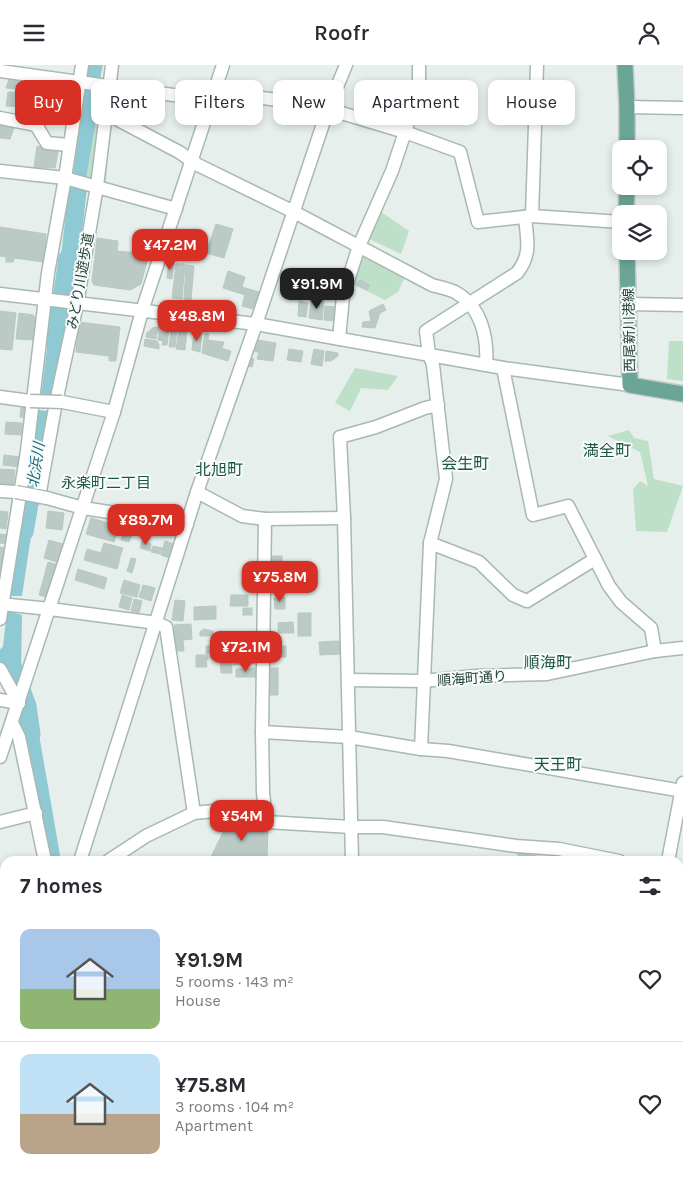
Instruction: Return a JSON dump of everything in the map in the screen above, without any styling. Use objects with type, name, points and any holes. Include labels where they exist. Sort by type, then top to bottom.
[{"type":"main road","points":[[625,65],[627,140]]},
{"type":"main road","name":"西尾新川港線","points":[[627,260],[630,385],[683,395]]},
{"type":"street","points":[[80,80],[82,65]]},
{"type":"street","name":"みどり川遊歩道","points":[[111,80],[112,65]]},
{"type":"street","points":[[218,80],[223,65]]},
{"type":"street","points":[[340,80],[346,65]]},
{"type":"street","points":[[339,339],[343,296],[359,246],[392,171],[419,85],[419,65]]},
{"type":"street","points":[[421,749],[430,543],[446,479],[433,365],[429,354],[426,331],[516,273],[523,265],[527,255],[537,65]]},
{"type":"street","points":[[0,71],[59,80]]},
{"type":"street","points":[[627,107],[683,108]]},
{"type":"street","points":[[344,114],[460,152],[478,222],[529,216],[612,221]]},
{"type":"street","points":[[0,118],[15,121]]},
{"type":"street","points":[[36,125],[47,143],[69,145]]},
{"type":"street","points":[[0,619],[50,300],[48,273],[73,125]]},
{"type":"street","name":"みどり川遊歩道","points":[[43,497],[97,186],[106,125]]},
{"type":"street","points":[[126,125],[198,165],[294,212],[432,285],[454,292],[470,303],[482,324],[487,352],[486,365]]},
{"type":"street","points":[[0,757],[19,703],[38,639],[44,608],[83,507],[114,412],[142,311],[204,125]]},
{"type":"street","points":[[82,856],[197,492],[323,125]]},
{"type":"street","points":[[0,171],[65,178],[176,209]]},
{"type":"street","points":[[0,293],[76,304],[256,324],[486,365],[630,385]]},
{"type":"street","points":[[629,304],[683,305]]},
{"type":"street","points":[[503,367],[533,515],[568,506],[608,586],[617,597],[651,628],[655,651]]},
{"type":"street","points":[[0,397],[59,402],[114,412]]},
{"type":"street","points":[[352,856],[344,518],[340,437],[376,427],[425,407],[438,405]]},
{"type":"street","points":[[0,491],[16,492],[83,507],[187,524]]},
{"type":"street","points":[[197,492],[242,516],[265,519],[344,518]]},
{"type":"street","points":[[265,519],[262,732],[263,792],[266,822]]},
{"type":"street","points":[[430,543],[479,562],[514,595],[527,601],[595,559]]},
{"type":"street","points":[[2,605],[44,608],[156,623],[166,627],[194,813]]},
{"type":"street","name":"順海町通り","points":[[348,680],[423,681],[476,676],[547,675],[655,651],[683,648]]},
{"type":"street","points":[[0,669],[19,703]]},
{"type":"street","points":[[0,700],[19,703]]},
{"type":"street","points":[[12,723],[19,737],[44,856]]},
{"type":"street","points":[[262,732],[350,737],[683,788],[669,856]]},
{"type":"street","points":[[116,856],[146,836],[194,813],[245,808],[258,799],[263,792]]},
{"type":"street","points":[[245,808],[258,814],[266,822],[383,827],[516,846],[559,849],[594,856]]},
{"type":"street","points":[[0,823],[36,813]]},
{"type":"green space","points":[[95,125],[111,125],[106,181],[86,179]]},
{"type":"green space","points":[[381,212],[409,231],[401,254],[369,239]]},
{"type":"green space","points":[[361,251],[406,274],[398,292],[385,300],[352,284]]},
{"type":"green space","points":[[669,341],[683,341],[683,381],[667,379]]},
{"type":"green space","points":[[355,368],[398,376],[388,390],[361,388],[350,411],[335,403]]},
{"type":"green space","points":[[629,430],[634,438],[648,441],[654,479],[683,486],[667,532],[636,531],[633,489],[640,481],[648,486],[640,452],[608,436]]},
{"type":"water","points":[[88,65],[103,65],[100,79],[86,77]]},
{"type":"water","points":[[85,86],[91,86],[91,125],[95,125],[86,179],[73,175]]},
{"type":"water","points":[[69,185],[87,189],[76,282],[58,284]]},
{"type":"water","points":[[51,316],[69,318],[51,397],[41,397]]},
{"type":"water","name":"北浜川","points":[[38,410],[48,411],[36,494],[28,492]]},
{"type":"water","name":"北浜川","points":[[22,507],[35,509],[22,596],[9,596]]},
{"type":"water","points":[[7,611],[22,615],[21,673],[13,689],[2,655]]},
{"type":"water","points":[[33,700],[60,856],[50,856],[23,719]]},
{"type":"building","points":[[10,76],[19,77],[19,80],[15,80],[15,89],[6,88]]},
{"type":"building","points":[[8,92],[15,92],[15,106],[6,106]]},
{"type":"building","points":[[0,123],[15,125],[10,139],[0,138]]},
{"type":"building","points":[[37,146],[58,152],[55,168],[34,167]]},
{"type":"building","points":[[216,224],[233,229],[224,258],[206,253]]},
{"type":"building","points":[[0,227],[46,234],[44,262],[14,258],[13,262],[6,262],[6,257],[0,256]]},
{"type":"building","points":[[97,238],[118,241],[117,251],[149,254],[141,284],[130,290],[94,285],[92,281]]},
{"type":"building","points":[[169,263],[174,264],[172,279],[167,278]]},
{"type":"building","points":[[176,264],[185,264],[182,299],[172,298]]},
{"type":"building","points":[[186,265],[194,266],[191,300],[184,299]]},
{"type":"building","points":[[228,271],[245,277],[242,287],[259,292],[253,309],[242,306],[245,295],[223,288]]},
{"type":"building","points":[[360,280],[370,285],[367,290],[357,285]]},
{"type":"building","points":[[311,300],[324,301],[322,320],[309,318]]},
{"type":"building","points":[[299,301],[308,303],[306,317],[298,316]]},
{"type":"building","points":[[383,304],[386,310],[380,313],[375,328],[362,327],[363,322],[371,321],[369,311]]},
{"type":"building","points":[[325,306],[336,307],[335,321],[324,320]]},
{"type":"building","points":[[0,311],[16,313],[12,350],[0,349]]},
{"type":"building","points":[[19,313],[33,315],[38,322],[35,340],[16,339]]},
{"type":"building","points":[[79,322],[120,327],[116,361],[109,361],[109,356],[76,352]]},
{"type":"building","points":[[154,327],[169,329],[167,345],[162,345],[163,341],[158,340],[159,333],[149,331]]},
{"type":"building","points":[[171,329],[177,330],[175,347],[169,347]]},
{"type":"building","points":[[179,330],[187,331],[185,350],[176,349]]},
{"type":"building","points":[[147,332],[157,333],[156,339],[146,337]]},
{"type":"building","points":[[194,332],[202,333],[200,352],[192,350]]},
{"type":"building","points":[[205,333],[209,334],[208,340],[224,342],[222,348],[210,345],[208,355],[202,353]]},
{"type":"building","points":[[145,339],[157,341],[159,349],[144,346]]},
{"type":"building","points":[[257,340],[276,343],[273,361],[257,359],[259,352],[255,352]]},
{"type":"building","points":[[210,345],[231,351],[228,361],[208,355]]},
{"type":"building","points":[[289,349],[303,351],[301,362],[287,360]]},
{"type":"building","points":[[314,349],[324,351],[322,366],[311,364]]},
{"type":"building","points":[[326,351],[338,353],[338,356],[331,361],[325,361]]},
{"type":"building","points":[[249,357],[254,359],[252,367],[246,365]]},
{"type":"building","points":[[21,407],[28,408],[27,418],[20,417]]},
{"type":"building","points":[[6,422],[22,423],[21,435],[5,434]]},
{"type":"building","points":[[4,455],[21,457],[20,467],[3,465]]},
{"type":"building","points":[[0,469],[15,470],[13,489],[0,488]]},
{"type":"building","points":[[0,511],[8,512],[6,529],[0,528]]},
{"type":"building","points":[[48,511],[64,513],[62,530],[46,528]]},
{"type":"building","points":[[91,518],[119,526],[114,542],[86,534]]},
{"type":"building","points":[[125,528],[133,531],[129,542],[121,540]]},
{"type":"building","points":[[0,534],[10,535],[9,544],[0,543]]},
{"type":"building","points":[[49,540],[66,545],[60,563],[44,558]]},
{"type":"building","points":[[142,541],[151,544],[150,551],[140,548]]},
{"type":"building","points":[[165,541],[174,544],[170,558],[161,555]]},
{"type":"building","points":[[104,543],[123,548],[120,557],[101,552]]},
{"type":"building","points":[[153,546],[162,548],[160,554],[151,552]]},
{"type":"building","points":[[0,547],[8,548],[5,570],[0,569]]},
{"type":"building","points":[[87,549],[120,558],[117,569],[84,560]]},
{"type":"building","points":[[267,556],[282,556],[282,568],[267,567]]},
{"type":"building","points":[[131,558],[136,559],[132,573],[127,571]]},
{"type":"building","points":[[48,562],[59,565],[50,598],[39,595]]},
{"type":"building","points":[[78,569],[107,578],[104,589],[75,580]]},
{"type":"building","points":[[124,580],[140,585],[137,597],[120,593]]},
{"type":"building","points":[[143,585],[155,588],[151,601],[139,597]]},
{"type":"building","points":[[122,595],[132,598],[129,610],[119,607]]},
{"type":"building","points":[[231,595],[248,595],[248,606],[230,606]]},
{"type":"building","points":[[285,597],[285,609],[275,609],[274,598]]},
{"type":"building","points":[[134,599],[142,601],[139,613],[131,611]]},
{"type":"building","points":[[175,600],[185,601],[183,621],[172,620]]},
{"type":"building","points":[[216,606],[216,619],[194,620],[194,607]]},
{"type":"building","points":[[243,608],[252,608],[252,615],[243,615]]},
{"type":"building","points":[[298,613],[311,613],[311,636],[298,636]]},
{"type":"building","points":[[293,622],[294,633],[278,633],[278,623]]},
{"type":"building","points":[[191,624],[192,639],[183,640],[184,651],[176,651],[174,625]]},
{"type":"building","points":[[203,629],[213,631],[213,636],[200,636],[200,631],[203,631]]},
{"type":"building","points":[[339,641],[340,654],[320,655],[319,642]]},
{"type":"building","points":[[227,643],[227,649],[231,649],[232,673],[221,673],[220,658],[210,658],[210,653],[206,654],[206,646],[218,646],[218,644]]},
{"type":"building","points":[[286,646],[286,657],[268,658],[267,647]]},
{"type":"building","points":[[254,652],[255,663],[233,665],[233,654]]},
{"type":"building","points":[[196,655],[208,655],[208,660],[206,660],[207,667],[196,667]]},
{"type":"building","points":[[255,668],[256,677],[236,677],[236,669]]},
{"type":"building","points":[[265,668],[278,668],[278,695],[266,695]]},
{"type":"building","points":[[248,816],[268,829],[267,856],[211,856],[230,818]]},
{"type":"building","points":[[518,853],[537,856],[518,856]]},
{"type":"waterway","name":"北浜川","points":[[56,342],[68,258]]},
{"type":"waterway","name":"北浜川","points":[[24,532],[34,476]]},
{"type":"waterway","name":"北浜川","points":[[8,655],[27,706],[31,734]]},
{"type":"district","name":"満全町","points":[[607,450]]},
{"type":"district","name":"会生町","points":[[465,463]]},
{"type":"district","name":"北旭町","points":[[219,469]]},
{"type":"district","name":"永楽町二丁目","points":[[106,483]]},
{"type":"district","name":"順海町","points":[[548,662]]},
{"type":"district","name":"天王町","points":[[558,764]]}]
